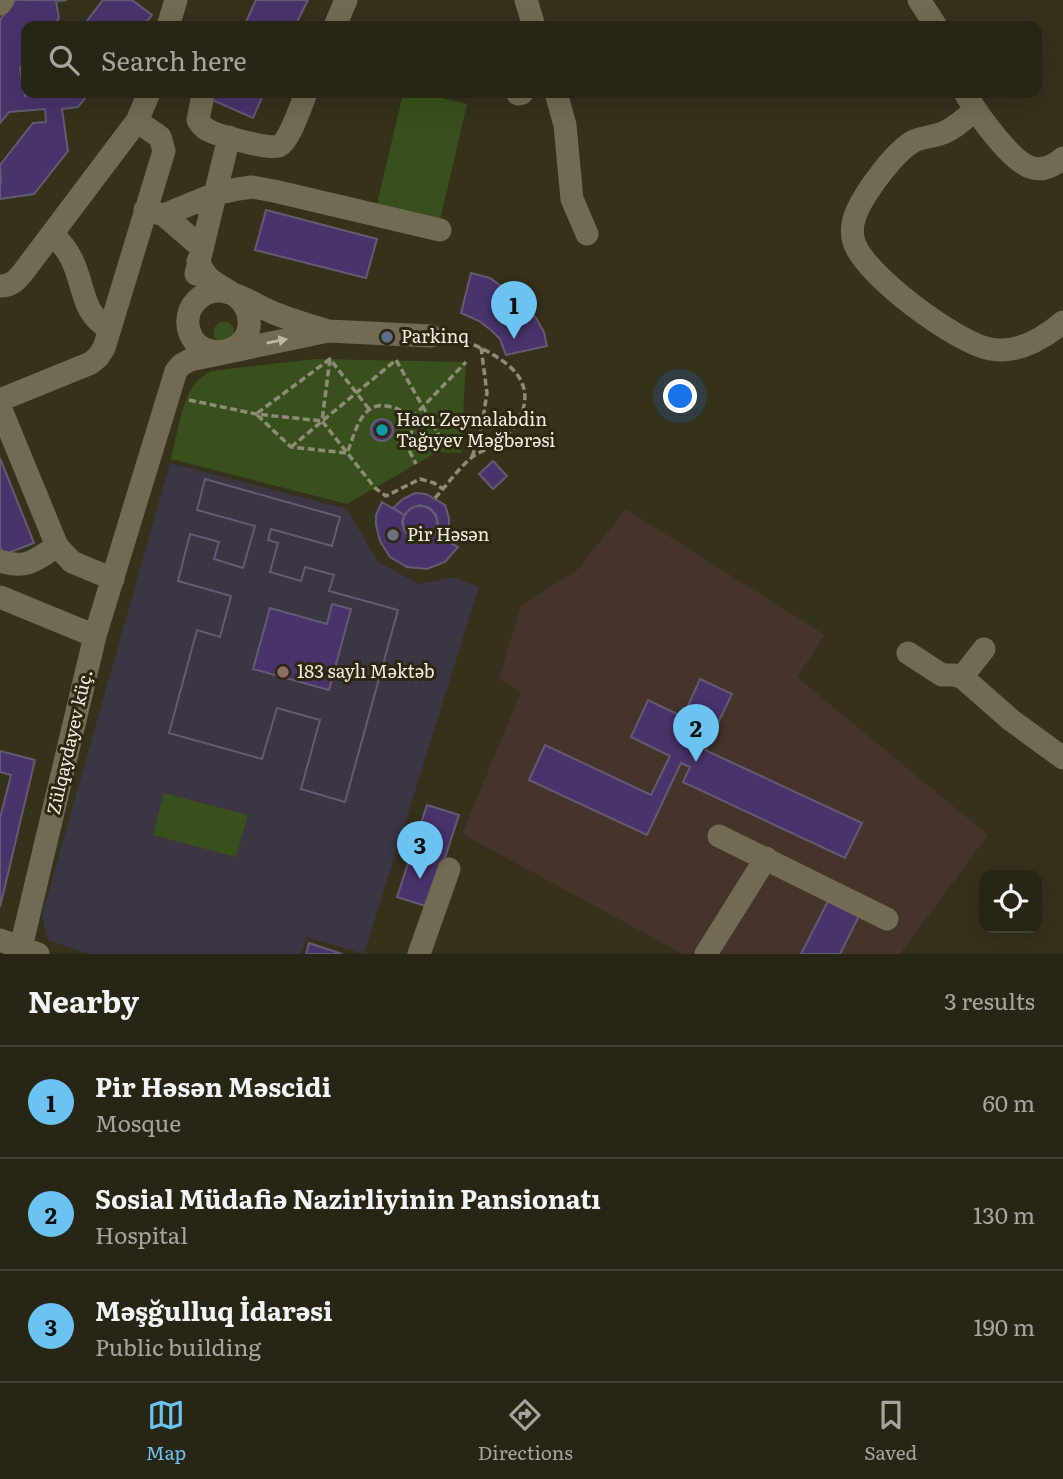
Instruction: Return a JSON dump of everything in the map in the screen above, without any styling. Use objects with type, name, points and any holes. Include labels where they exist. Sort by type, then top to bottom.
[{"type":"street","points":[[170,21],[176,0]]},
{"type":"street","points":[[337,21],[346,0]]},
{"type":"street","points":[[526,0],[532,21]]},
{"type":"street","points":[[919,0],[933,21]]},
{"type":"street","points":[[0,286],[8,286],[15,281],[52,234],[137,121],[147,98]]},
{"type":"street","points":[[202,100],[198,120],[202,127],[210,132],[271,147],[278,146],[289,132],[304,98]]},
{"type":"street","points":[[557,98],[565,125],[572,199],[587,234]]},
{"type":"street","points":[[1063,158],[1045,168],[1034,169],[1021,164],[970,102],[953,128],[915,140],[897,154],[864,196],[852,229],[854,243],[876,273],[914,305],[972,343],[991,349],[1011,349],[1032,344],[1063,322]]},
{"type":"street","points":[[0,400],[91,363],[104,348],[155,213],[164,151],[160,137],[137,121]]},
{"type":"street","name":"Zülqaydayev küç.","points":[[20,947],[95,636],[176,372],[200,254],[229,137]]},
{"type":"street","points":[[155,213],[215,194],[252,187],[440,230]]},
{"type":"street","points":[[155,213],[200,254],[203,271],[211,280],[233,294],[241,300],[247,309],[250,320],[248,331],[236,347],[226,352],[215,352],[196,343],[190,334],[189,313],[194,303],[211,292],[233,294],[279,315],[328,331]]},
{"type":"street","points":[[52,234],[64,245],[73,261],[89,310],[100,324],[110,329]]},
{"type":"street","points":[[176,372],[190,360],[328,331],[430,336]]},
{"type":"street","points":[[0,407],[57,546],[72,562],[113,579]]},
{"type":"street","points":[[0,561],[16,565],[29,564],[57,546]]},
{"type":"street","points":[[0,597],[95,636]]},
{"type":"street","points":[[961,677],[984,649]]},
{"type":"street","points":[[908,653],[942,675],[961,677],[1011,720],[1063,758]]},
{"type":"street","points":[[719,836],[887,919]]},
{"type":"street","points":[[706,954],[766,858]]},
{"type":"street","points":[[419,954],[449,869]]},
{"type":"path","points":[[430,336],[466,342],[500,358],[515,371],[523,384],[526,397],[524,410],[509,432],[497,444],[472,457],[435,498]]},
{"type":"path","points":[[472,457],[481,431],[487,393],[481,347]]},
{"type":"path","points":[[330,359],[322,421],[375,488],[386,496],[420,479],[443,489]]},
{"type":"path","points":[[330,359],[369,409]]},
{"type":"path","points":[[256,414],[330,359]]},
{"type":"path","points":[[292,447],[396,360],[438,433],[438,452]]},
{"type":"path","points":[[411,419],[466,362]]},
{"type":"path","points":[[187,400],[256,414],[322,421]]},
{"type":"path","points":[[347,453],[362,417],[369,409],[379,405],[400,409],[411,419],[408,448],[416,464]]},
{"type":"path","points":[[256,414],[292,447],[347,453]]},
{"type":"shaded area","points":[[170,463],[347,509],[378,562],[419,584],[453,577],[479,587],[364,954],[306,937],[301,954],[89,954],[48,940],[42,915]]},
{"type":"shaded area","points":[[626,509],[825,635],[797,677],[988,835],[900,954],[683,954],[462,834],[521,692],[499,679],[521,605],[577,570]]},
{"type":"green space","points":[[402,98],[442,98],[467,104],[439,224],[376,209]]},
{"type":"green space","points":[[220,322],[228,322],[234,328],[234,336],[220,342],[214,337],[214,328]]},
{"type":"green space","points":[[315,359],[466,362],[461,453],[437,452],[347,504],[171,459],[186,400],[197,381],[211,371]]},
{"type":"green space","points":[[164,793],[248,815],[236,857],[153,835]]},
{"type":"building","points":[[15,0],[67,0],[56,1],[59,18],[57,21],[21,21],[21,98],[85,98],[78,107],[62,109],[68,151],[34,194],[0,199],[0,165],[33,123],[46,122],[45,109],[9,112],[0,123],[0,20]]},
{"type":"building","points":[[103,0],[132,0],[152,15],[147,21],[87,21]]},
{"type":"building","points":[[256,0],[308,0],[298,21],[246,21]]},
{"type":"building","points":[[210,98],[262,98],[253,118]]},
{"type":"building","points":[[266,210],[377,239],[366,278],[255,250]]},
{"type":"building","points":[[471,273],[490,278],[522,302],[544,332],[547,346],[506,355],[500,339],[491,330],[461,313]]},
{"type":"building","points":[[382,419],[390,422],[393,430],[390,438],[382,441],[374,438],[371,430],[374,422]]},
{"type":"building","points":[[0,458],[34,543],[3,555],[0,546]]},
{"type":"building","points":[[493,461],[507,476],[493,489],[479,474]]},
{"type":"building","name":"183 saylı Məktəb","points":[[205,479],[340,517],[332,546],[271,529],[268,540],[278,543],[270,572],[301,581],[305,567],[334,575],[329,591],[398,610],[345,802],[301,789],[320,720],[277,708],[262,759],[169,733],[197,630],[220,637],[231,596],[178,581],[190,534],[219,542],[214,559],[243,568],[255,526],[197,510]],"holes":[[[332,604],[351,609],[329,690],[253,669],[270,608],[327,624]]]},
{"type":"building","name":"183 saylı Məktəb","points":[[205,479],[340,517],[332,546],[271,529],[268,540],[278,543],[270,572],[301,581],[305,567],[334,575],[329,591],[398,610],[345,802],[301,789],[320,720],[277,708],[262,759],[169,733],[197,630],[220,637],[231,596],[178,581],[190,534],[219,542],[214,559],[243,568],[255,526],[197,510]]},
{"type":"building","points":[[415,493],[426,494],[445,505],[449,518],[446,540],[434,534],[438,523],[430,508],[420,505],[411,508],[404,515],[393,508]]},
{"type":"building","name":"Pir Həsən","points":[[382,502],[404,515],[404,530],[415,540],[425,540],[434,534],[458,547],[445,562],[427,569],[407,567],[390,557],[380,541],[376,525],[376,515]]},
{"type":"building","points":[[420,506],[432,511],[437,523],[432,535],[420,540],[408,535],[403,523],[408,511]]},
{"type":"building","points":[[700,679],[732,694],[705,750],[862,823],[845,858],[683,782],[690,767],[681,763],[647,835],[529,780],[545,745],[651,795],[670,756],[631,737],[648,700],[683,717]]},
{"type":"building","points":[[0,751],[35,760],[0,907],[0,818],[11,775],[0,772]]},
{"type":"building","points":[[427,805],[459,815],[429,907],[397,897]]},
{"type":"building","points":[[828,901],[859,916],[840,954],[801,954]]},
{"type":"building","points":[[309,943],[342,954],[306,954]]},
{"type":"place","name":"Parkinq","points":[[387,337]]},
{"type":"place","name":"Pir Həsən Məscidi","points":[[514,339]]},
{"type":"place","name":"Hacı Zeynalabdin Tağıyev Məğbərəsi","points":[[382,430]]},
{"type":"place","name":"Pir Həsən","points":[[393,535]]},
{"type":"place","name":"183 saylı Məktəb","points":[[283,672]]},
{"type":"place","name":"Sosial Müdafiə Nazirliyinin Pansionatı","points":[[696,762]]},
{"type":"place","name":"Məşğulluq İdarəsi","points":[[420,879]]}]
